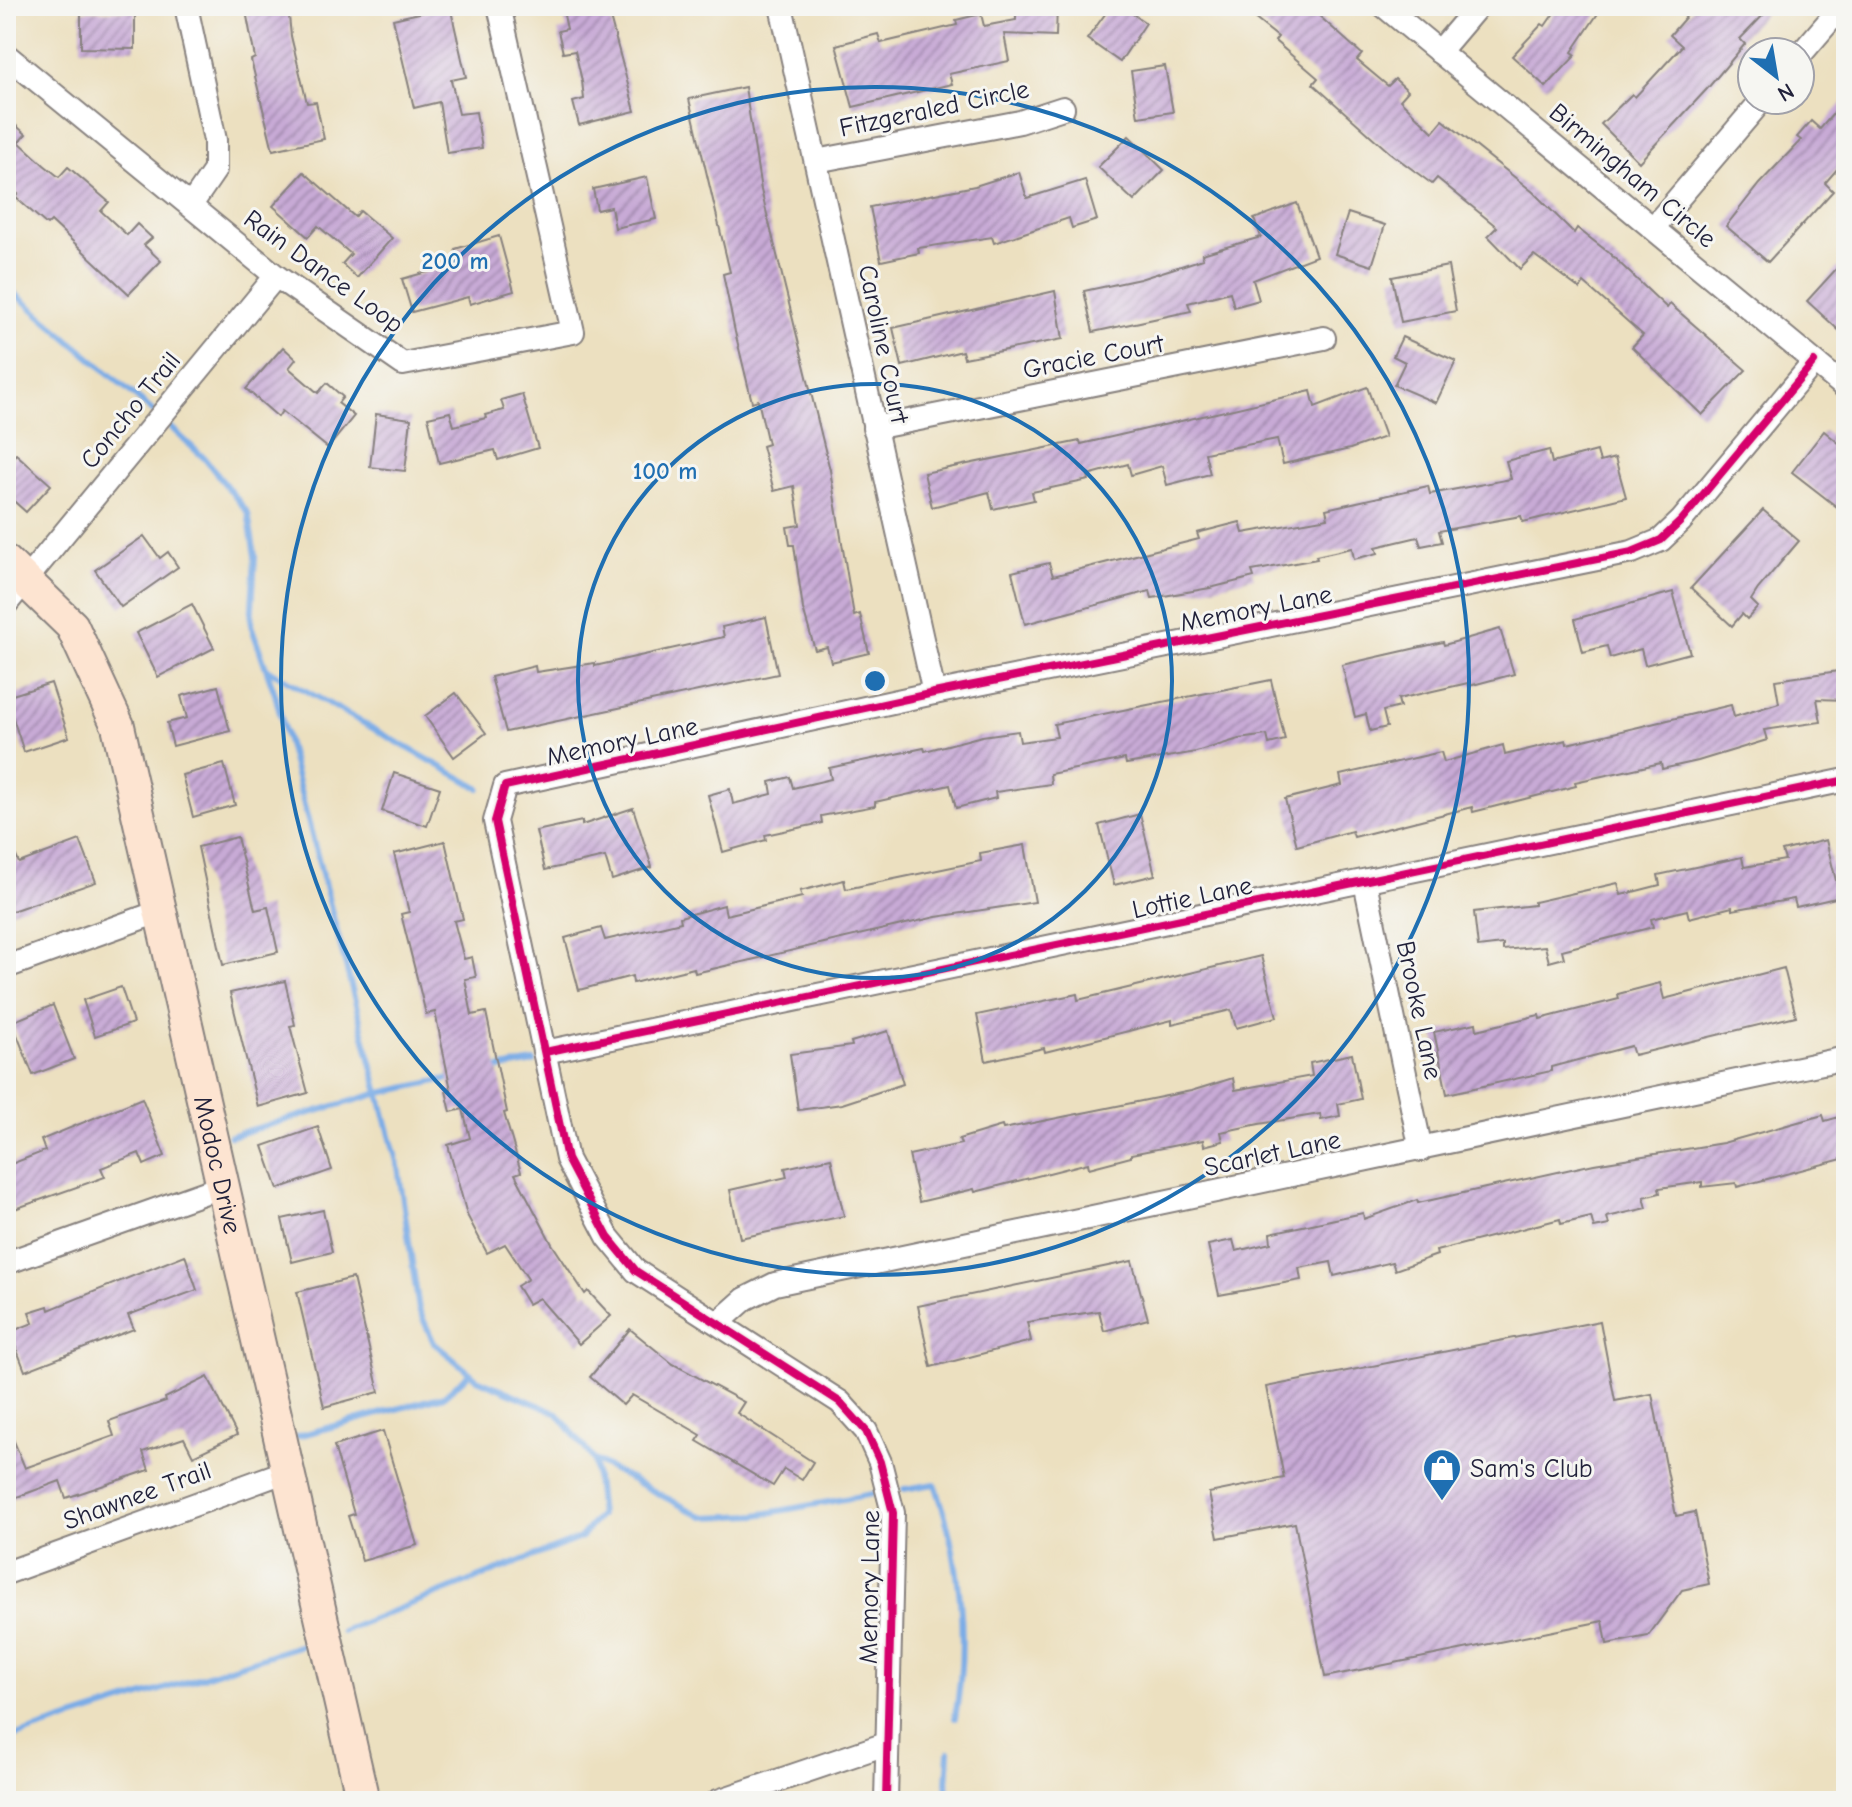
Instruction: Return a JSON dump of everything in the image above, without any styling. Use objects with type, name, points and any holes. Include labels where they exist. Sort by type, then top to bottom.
[{"type":"street","points":[[186,6],[215,140],[215,170],[191,205]]},
{"type":"street","name":"Rain Dance Loop","points":[[6,55],[276,276],[403,364],[573,332],[499,6]]},
{"type":"street","name":"Caroline Court","points":[[781,6],[934,693]]},
{"type":"street","name":"Birmingham Circle","points":[[1384,6],[1846,388]]},
{"type":"street","points":[[1439,52],[1478,6]]},
{"type":"street","points":[[1816,36],[1842,6]]},
{"type":"street","name":"Fitzgeraled Circle","points":[[816,161],[1020,122],[1063,108]]},
{"type":"street","points":[[1653,228],[1748,116]]},
{"type":"street","name":"Concho Trail","points":[[6,604],[16,571],[130,453],[276,276]]},
{"type":"street","name":"Gracie Court","points":[[874,428],[1324,338]]},
{"type":"street","name":"Memory Lane","points":[[886,1801],[893,1513],[880,1462],[866,1431],[840,1402],[636,1271],[608,1237],[567,1159],[495,821],[505,786],[934,693],[1632,552],[1661,540],[1681,521],[1814,362]]},
{"type":"street","name":"Modoc Drive","points":[[16,571],[72,626],[118,726],[220,1187],[363,1801]]},
{"type":"street","name":"Lottie Lane","points":[[545,1052],[1846,780]]},
{"type":"street","name":"Brooke Lane","points":[[1365,882],[1421,1150]]},
{"type":"street","points":[[6,967],[161,911]]},
{"type":"street","name":"Scarlet Lane","points":[[718,1323],[745,1299],[775,1284],[1846,1058]]},
{"type":"street","points":[[6,1263],[220,1187]]},
{"type":"street","name":"Shawnee Trail","points":[[6,1573],[287,1471]]},
{"type":"street","points":[[718,1801],[886,1744]]},
{"type":"building","points":[[245,6],[288,6],[291,36],[307,103],[316,102],[324,139],[273,150],[251,60],[255,58]]},
{"type":"building","points":[[450,6],[466,77],[451,80],[459,114],[476,112],[482,148],[447,153],[439,102],[414,108],[393,19]]},
{"type":"building","points":[[562,6],[607,6],[635,111],[579,125],[573,102],[584,99],[582,81],[575,51],[563,53],[558,31],[567,29]]},
{"type":"building","points":[[1016,6],[1057,6],[1056,36],[1004,34],[1009,61],[949,74],[952,84],[853,107],[836,45],[878,34],[881,43],[957,25],[956,20],[981,14],[984,26],[1016,20]]},
{"type":"building","points":[[1111,6],[1121,6],[1146,23],[1120,62],[1087,39]]},
{"type":"building","points":[[1239,6],[1308,6],[1362,54],[1357,60],[1388,86],[1395,79],[1408,91],[1400,100],[1433,132],[1443,120],[1533,192],[1574,233],[1577,228],[1608,252],[1667,308],[1670,304],[1746,370],[1702,415],[1632,347],[1643,335],[1584,283],[1580,289],[1534,255],[1520,269],[1488,236],[1497,227],[1437,178],[1432,184],[1389,152],[1313,84],[1318,78],[1275,41],[1278,37]]},
{"type":"building","points":[[1559,6],[1603,6],[1572,52],[1576,55],[1546,87],[1512,56],[1542,24],[1545,26]]},
{"type":"building","points":[[1695,6],[1772,6],[1743,36],[1736,36],[1736,55],[1639,162],[1601,124],[1632,94],[1635,97],[1682,46],[1670,35]]},
{"type":"building","points":[[81,11],[135,11],[135,49],[81,48]]},
{"type":"building","points":[[1165,66],[1173,112],[1138,117],[1131,71]]},
{"type":"building","points":[[745,87],[761,190],[830,470],[854,616],[860,614],[869,653],[831,662],[827,647],[815,650],[803,609],[794,545],[790,545],[787,527],[800,525],[794,486],[774,491],[762,446],[768,444],[758,400],[752,402],[735,332],[723,274],[730,272],[689,99]]},
{"type":"building","points":[[1846,99],[1846,159],[1825,183],[1833,191],[1768,262],[1726,226],[1759,184],[1801,140],[1797,137],[1811,121],[1820,129]]},
{"type":"building","points":[[6,117],[26,134],[19,142],[44,165],[59,177],[68,167],[109,202],[101,211],[127,235],[137,224],[152,238],[144,245],[161,261],[129,294],[51,221],[47,225],[15,197],[18,194],[6,184]]},
{"type":"building","points":[[1129,136],[1164,170],[1134,201],[1098,167]]},
{"type":"building","points":[[304,172],[355,217],[360,211],[392,238],[357,278],[342,264],[351,254],[318,226],[308,237],[273,206]]},
{"type":"building","points":[[1019,172],[1027,198],[1085,180],[1097,220],[1072,228],[1069,218],[994,243],[992,237],[918,248],[919,253],[881,261],[870,207],[975,186]]},
{"type":"building","points":[[647,177],[656,219],[615,228],[611,207],[597,210],[593,189]]},
{"type":"building","points":[[1297,203],[1316,256],[1253,280],[1259,300],[1234,307],[1230,292],[1188,303],[1191,311],[1093,332],[1084,291],[1140,279],[1203,259],[1202,254],[1261,237],[1254,219]]},
{"type":"building","points":[[1348,213],[1385,225],[1372,266],[1335,254]]},
{"type":"building","points":[[499,236],[514,291],[470,304],[468,297],[412,312],[402,279],[459,263],[455,249]]},
{"type":"building","points":[[1448,266],[1456,311],[1401,322],[1392,277]]},
{"type":"building","points":[[1838,267],[1846,274],[1846,337],[1807,301]]},
{"type":"building","points":[[1055,291],[1063,339],[964,358],[962,351],[902,366],[893,328]]},
{"type":"building","points":[[1402,337],[1456,361],[1436,403],[1394,385],[1405,362],[1393,356]]},
{"type":"building","points":[[283,347],[296,359],[289,368],[318,393],[327,383],[343,397],[338,403],[354,416],[328,448],[282,411],[278,417],[246,389]]},
{"type":"building","points":[[1367,387],[1385,437],[1350,449],[1283,464],[1277,439],[1205,453],[1210,474],[1167,485],[1162,466],[1131,475],[1128,464],[1088,475],[1089,480],[1032,492],[1034,500],[993,509],[989,492],[932,507],[924,473],[1080,441],[1081,444],[1311,391],[1315,407]]},
{"type":"building","points":[[522,394],[538,448],[498,460],[495,450],[439,463],[428,417],[450,412],[454,426],[504,410],[501,400]]},
{"type":"building","points":[[376,414],[411,419],[405,471],[370,467]]},
{"type":"building","points":[[1824,431],[1846,449],[1846,514],[1792,472]]},
{"type":"building","points":[[1549,450],[1552,463],[1597,451],[1600,462],[1615,458],[1626,497],[1523,522],[1521,516],[1439,531],[1442,542],[1421,546],[1418,537],[1376,547],[1378,553],[1354,559],[1352,548],[1316,556],[1317,559],[1252,571],[1254,577],[1210,588],[1152,598],[1150,591],[1025,624],[1012,572],[1049,563],[1053,576],[1199,539],[1197,533],[1240,522],[1243,533],[1328,518],[1326,509],[1428,486],[1430,494],[1511,479],[1506,461]]},
{"type":"building","points":[[16,454],[51,485],[26,512],[6,494],[6,465]]},
{"type":"building","points":[[1763,510],[1799,541],[1751,600],[1758,607],[1747,619],[1742,614],[1732,626],[1691,588]]},
{"type":"building","points":[[144,536],[160,558],[168,552],[178,567],[121,607],[95,570]]},
{"type":"building","points":[[1673,592],[1690,653],[1645,665],[1641,649],[1610,658],[1607,646],[1583,652],[1575,619]]},
{"type":"building","points":[[192,604],[214,648],[158,677],[136,633]]},
{"type":"building","points":[[766,617],[778,674],[506,732],[491,677],[535,666],[536,672],[595,663],[595,666],[724,637],[722,627]]},
{"type":"building","points":[[1500,629],[1514,674],[1398,699],[1400,707],[1383,711],[1387,727],[1370,731],[1366,714],[1355,717],[1342,665],[1443,642],[1444,645]]},
{"type":"building","points":[[1846,670],[1846,700],[1817,699],[1821,722],[1764,730],[1767,740],[1662,769],[1661,763],[1575,782],[1576,786],[1473,812],[1472,807],[1354,837],[1352,831],[1297,846],[1285,799],[1342,785],[1340,775],[1441,752],[1444,762],[1503,745],[1505,755],[1566,740],[1567,744],[1731,705],[1734,717],[1779,703],[1775,680]]},
{"type":"building","points":[[1271,680],[1285,740],[1269,744],[1267,735],[1239,739],[1196,752],[1126,764],[1125,759],[1050,774],[1051,784],[995,792],[996,798],[956,808],[950,785],[875,802],[875,806],[821,816],[822,823],[765,835],[766,840],[723,852],[708,795],[730,789],[733,804],[772,794],[770,782],[790,777],[793,788],[831,779],[829,768],[1018,731],[1020,742],[1057,737],[1054,724]]},
{"type":"building","points":[[51,683],[69,737],[24,752],[6,697]]},
{"type":"building","points":[[218,686],[230,731],[173,746],[167,723],[187,718],[181,696]]},
{"type":"building","points":[[456,693],[486,733],[454,757],[425,716]]},
{"type":"building","points":[[224,764],[235,805],[193,817],[182,775]]},
{"type":"building","points":[[394,773],[440,788],[427,826],[382,811]]},
{"type":"building","points":[[633,808],[652,867],[612,880],[605,857],[545,870],[536,831],[582,821],[582,825]]},
{"type":"building","points":[[1140,814],[1155,875],[1114,885],[1099,825]]},
{"type":"building","points":[[6,834],[19,863],[80,840],[96,882],[6,913]]},
{"type":"building","points":[[237,837],[255,910],[268,907],[278,952],[223,965],[198,847]]},
{"type":"building","points":[[1826,840],[1840,897],[1796,907],[1794,899],[1732,910],[1732,907],[1689,918],[1687,910],[1651,919],[1653,927],[1562,950],[1564,958],[1549,962],[1545,946],[1503,950],[1503,944],[1478,947],[1474,912],[1534,905],[1534,902],[1618,883],[1621,895],[1660,885],[1658,875],[1742,857],[1744,867],[1785,860],[1782,851]]},
{"type":"building","points":[[445,841],[463,919],[454,921],[464,959],[472,957],[476,977],[465,979],[472,1015],[486,1012],[507,1112],[504,1113],[521,1172],[515,1174],[552,1244],[585,1294],[588,1291],[611,1316],[579,1344],[539,1298],[528,1304],[517,1286],[528,1279],[505,1244],[487,1253],[467,1215],[448,1145],[470,1138],[463,1109],[451,1112],[446,1091],[451,1090],[435,1012],[426,1014],[401,914],[409,912],[394,854]]},
{"type":"building","points":[[1025,845],[1035,902],[936,917],[695,973],[694,968],[633,983],[632,976],[579,990],[565,938],[601,928],[605,940],[681,922],[680,917],[724,905],[726,915],[802,897],[800,891],[844,880],[846,889],[981,861],[980,853]]},
{"type":"building","points":[[1261,956],[1277,1017],[1236,1028],[1231,1010],[1172,1024],[1172,1020],[1045,1052],[1044,1048],[986,1061],[977,1015],[1077,994],[1078,1000]]},
{"type":"building","points":[[1784,968],[1796,1016],[1634,1055],[1631,1046],[1551,1067],[1551,1071],[1447,1094],[1434,1032],[1476,1023],[1477,1030],[1539,1015],[1540,1019],[1619,999],[1618,994],[1660,983],[1664,999]]},
{"type":"building","points":[[285,981],[295,1025],[290,1026],[308,1093],[258,1107],[230,993]]},
{"type":"building","points":[[121,987],[133,1023],[95,1036],[83,1000]]},
{"type":"building","points":[[53,1005],[74,1059],[33,1075],[12,1022]]},
{"type":"building","points":[[888,1031],[903,1084],[842,1104],[798,1110],[790,1054],[852,1046],[851,1042]]},
{"type":"building","points":[[1352,1054],[1361,1099],[1338,1104],[1340,1116],[1321,1120],[1320,1114],[1259,1124],[1221,1132],[1223,1141],[1204,1146],[1203,1140],[1131,1154],[1131,1157],[1089,1168],[1088,1163],[975,1192],[974,1189],[919,1202],[909,1155],[961,1144],[959,1139],[1002,1126],[1003,1129],[1191,1091],[1233,1078],[1235,1090],[1312,1076],[1310,1063]]},
{"type":"building","points":[[142,1098],[165,1156],[144,1165],[139,1153],[101,1168],[105,1177],[6,1212],[6,1166],[45,1151],[41,1140]]},
{"type":"building","points":[[1823,1115],[1825,1121],[1846,1115],[1846,1158],[1737,1187],[1736,1183],[1702,1187],[1702,1182],[1659,1188],[1660,1193],[1644,1197],[1647,1208],[1607,1217],[1609,1225],[1594,1228],[1591,1217],[1561,1224],[1560,1219],[1436,1251],[1437,1255],[1395,1270],[1392,1262],[1334,1276],[1331,1262],[1299,1268],[1301,1280],[1219,1295],[1208,1245],[1233,1240],[1236,1251],[1271,1243],[1270,1233],[1363,1213],[1364,1219],[1417,1200],[1418,1203],[1594,1164],[1723,1143]]},
{"type":"building","points":[[318,1127],[332,1170],[278,1189],[263,1146]]},
{"type":"building","points":[[831,1158],[844,1216],[740,1238],[730,1190],[787,1177],[785,1168]]},
{"type":"building","points":[[323,1210],[332,1252],[292,1262],[282,1219]]},
{"type":"building","points":[[185,1255],[197,1290],[128,1315],[134,1329],[25,1371],[10,1332],[33,1323],[29,1312],[48,1306],[49,1310]]},
{"type":"building","points":[[1132,1261],[1148,1319],[1104,1331],[1099,1311],[1027,1322],[1031,1341],[931,1367],[918,1306]]},
{"type":"building","points":[[353,1278],[379,1392],[324,1407],[297,1292]]},
{"type":"building","name":"Sam's Club","points":[[1600,1321],[1615,1401],[1652,1394],[1676,1516],[1695,1512],[1709,1584],[1682,1590],[1648,1636],[1607,1644],[1603,1621],[1325,1677],[1295,1523],[1218,1538],[1209,1493],[1284,1478],[1266,1387]]},
{"type":"building","points":[[630,1329],[673,1364],[744,1402],[737,1413],[813,1462],[802,1480],[784,1469],[773,1486],[697,1441],[701,1435],[632,1395],[623,1405],[590,1377]]},
{"type":"building","points":[[208,1377],[237,1435],[193,1456],[184,1438],[143,1452],[149,1470],[66,1498],[60,1481],[6,1501],[6,1422],[25,1468],[114,1436],[109,1421],[166,1401],[165,1398]]},
{"type":"building","points":[[383,1431],[417,1545],[362,1561],[348,1516],[354,1514],[334,1446]]},
{"type":"waterway","points":[[6,286],[155,413]]},
{"type":"waterway","points":[[164,421],[204,458],[248,513],[255,556],[251,625],[275,694],[398,1166],[419,1310],[434,1343],[477,1379],[557,1413],[594,1460],[703,1517],[757,1515],[872,1494]]},
{"type":"waterway","points":[[267,669],[479,788]]},
{"type":"waterway","points":[[491,1070],[534,1062]]},
{"type":"waterway","points":[[230,1136],[380,1093],[456,1077]]},
{"type":"waterway","points":[[298,1436],[444,1396],[470,1373]]},
{"type":"waterway","points":[[342,1631],[580,1538],[600,1515],[594,1460]]},
{"type":"waterway","points":[[904,1489],[935,1484],[951,1541],[962,1629],[955,1718]]},
{"type":"waterway","points":[[6,1739],[308,1643]]},
{"type":"waterway","points":[[946,1801],[949,1752]]},
{"type":"cycle path","points":[[886,1801],[893,1513],[880,1462],[866,1431],[840,1402],[636,1271],[608,1237],[567,1159],[495,821],[505,786],[934,693],[1632,552],[1661,540],[1681,521],[1814,362]]},
{"type":"cycle path","points":[[545,1052],[1846,780]]},
{"type":"place","name":"Sam's Club","points":[[1442,1502]]}]
